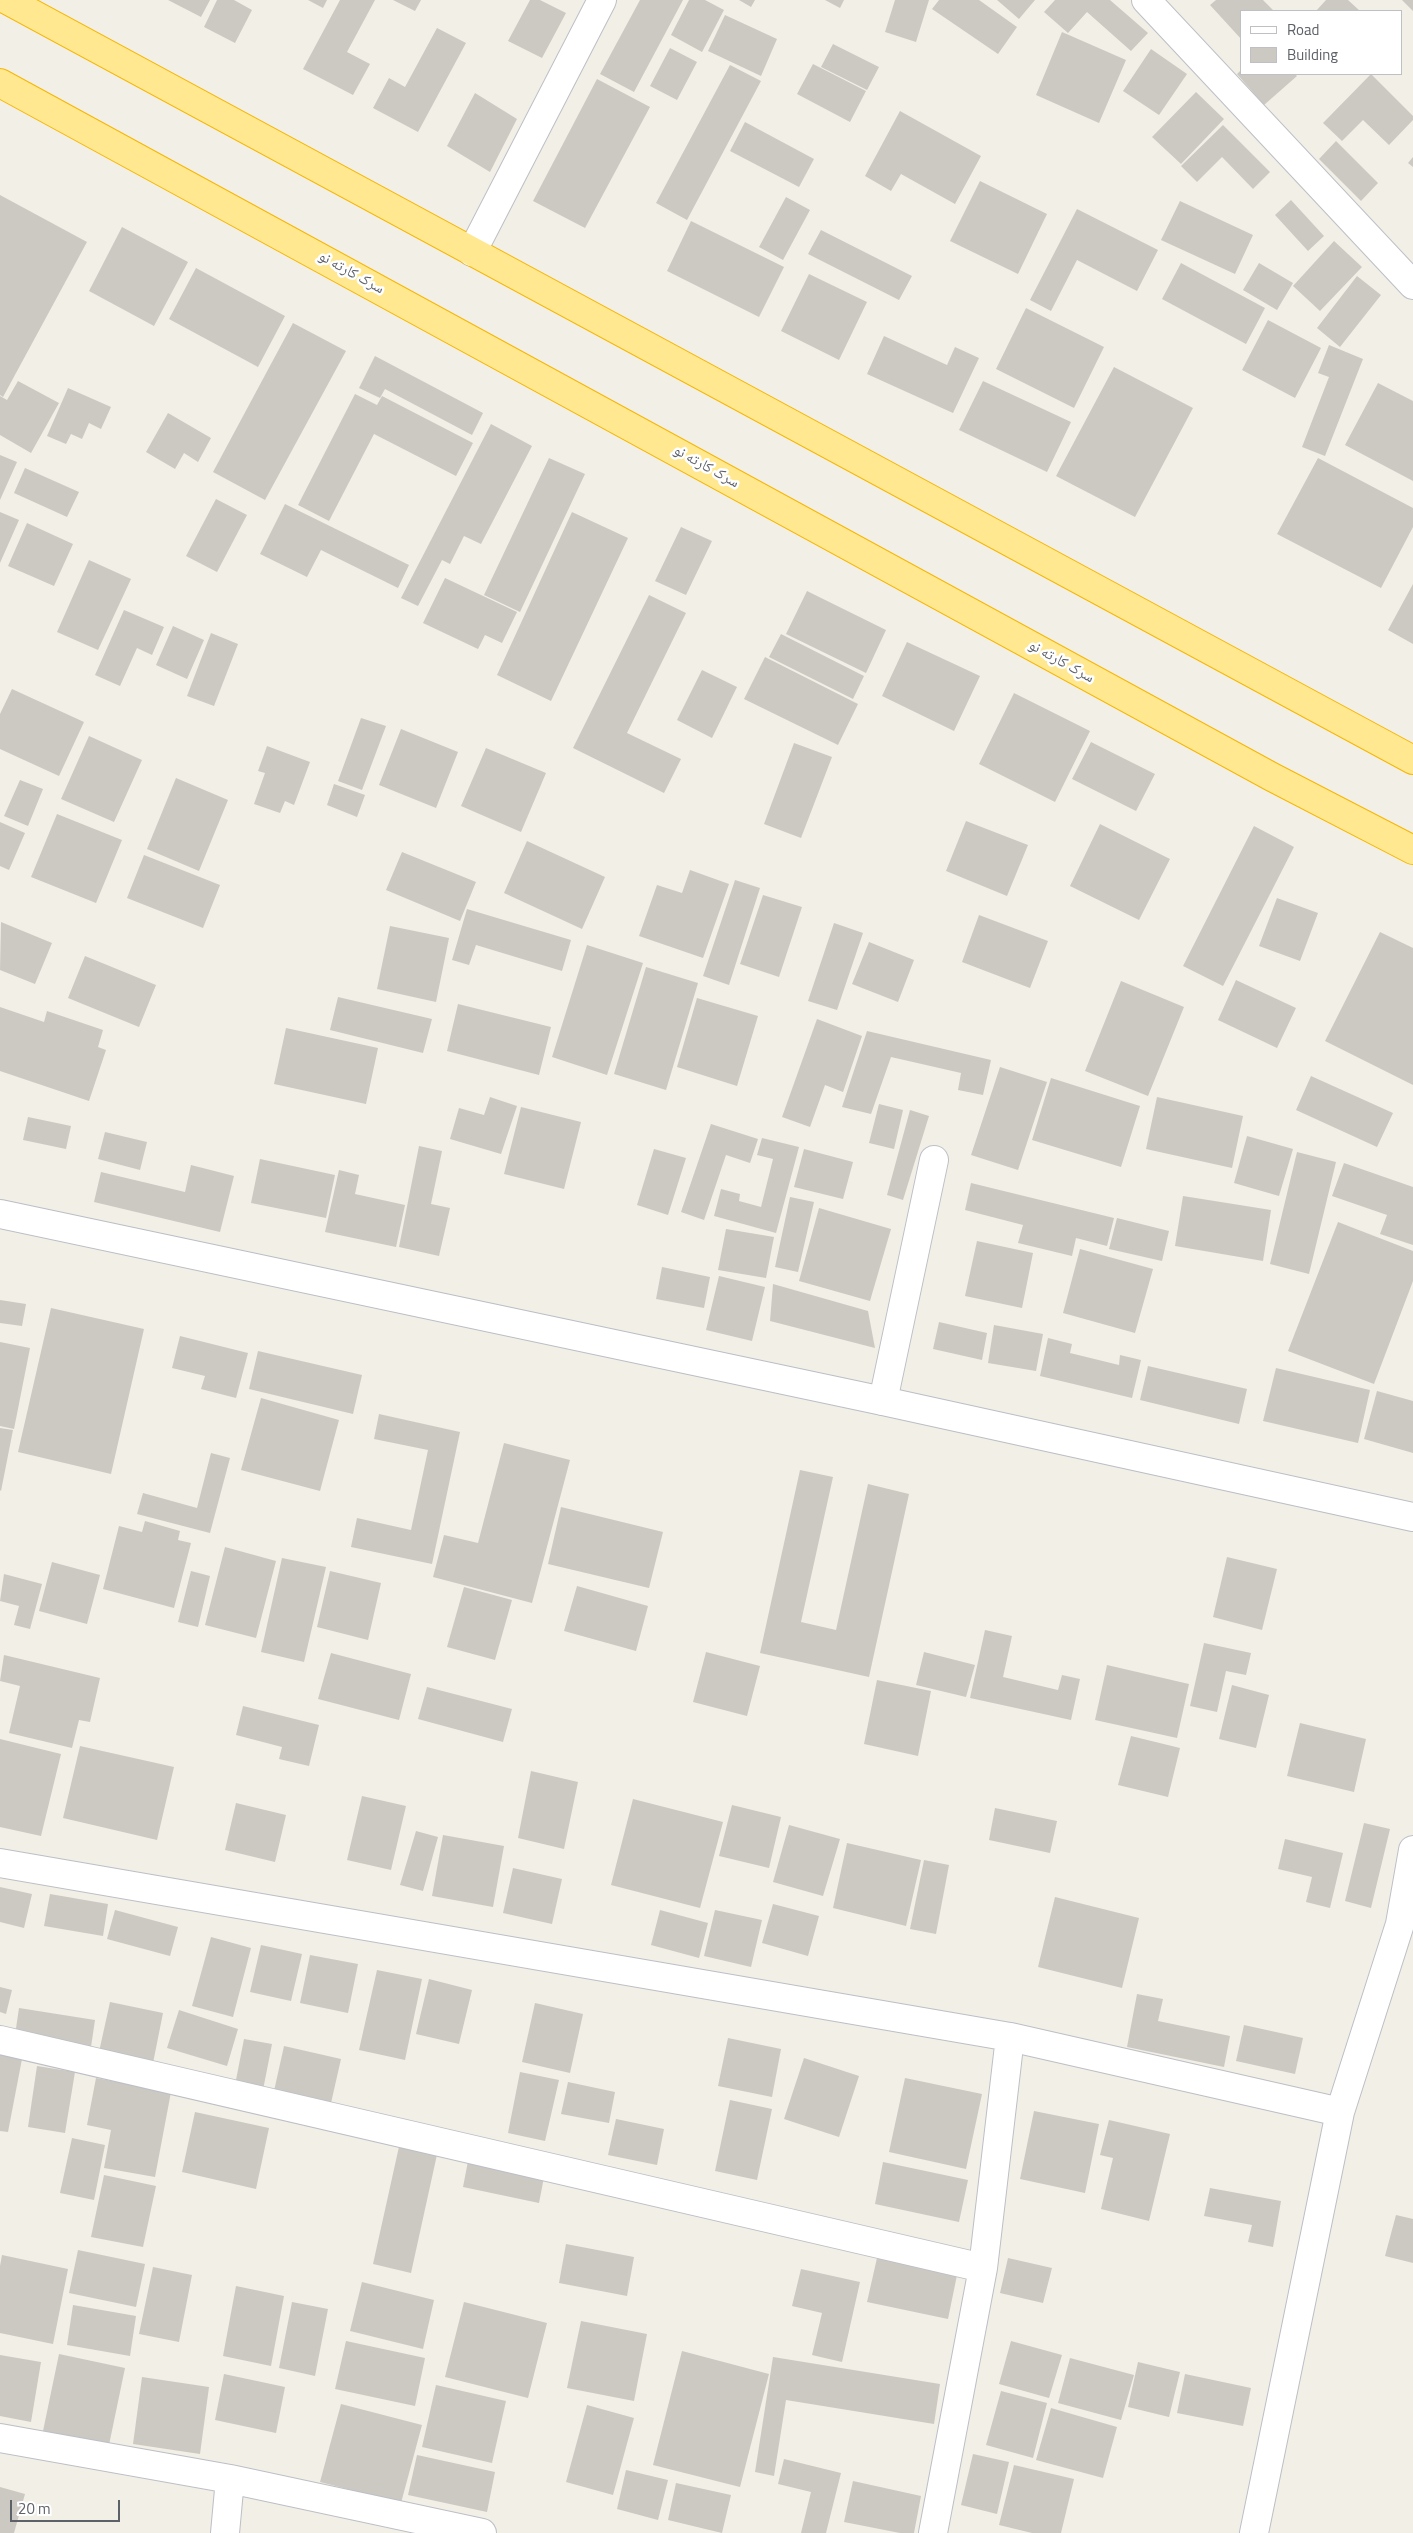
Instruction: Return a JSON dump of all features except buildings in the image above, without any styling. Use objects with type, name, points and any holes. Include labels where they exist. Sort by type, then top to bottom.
[{"type":"highway","points":[[7,0],[1413,760]]},
{"type":"highway","name":"سرک کارته نو","points":[[0,83],[1272,777],[1413,850]]},
{"type":"street","points":[[472,252],[602,0]]},
{"type":"street","points":[[1146,0],[1413,285]]},
{"type":"street","points":[[883,1401],[934,1160]]},
{"type":"street","points":[[0,1214],[883,1401],[1413,1517]]},
{"type":"street","points":[[1254,2533],[1340,2112],[1400,1924],[1413,1850]]},
{"type":"street","points":[[0,1863],[1010,2036],[1340,2112]]},
{"type":"street","points":[[933,2533],[983,2268],[1010,2036]]},
{"type":"street","points":[[0,2040],[983,2268]]},
{"type":"street","points":[[0,2438],[230,2479],[482,2533]]},
{"type":"street","points":[[224,2533],[230,2479]]}]
